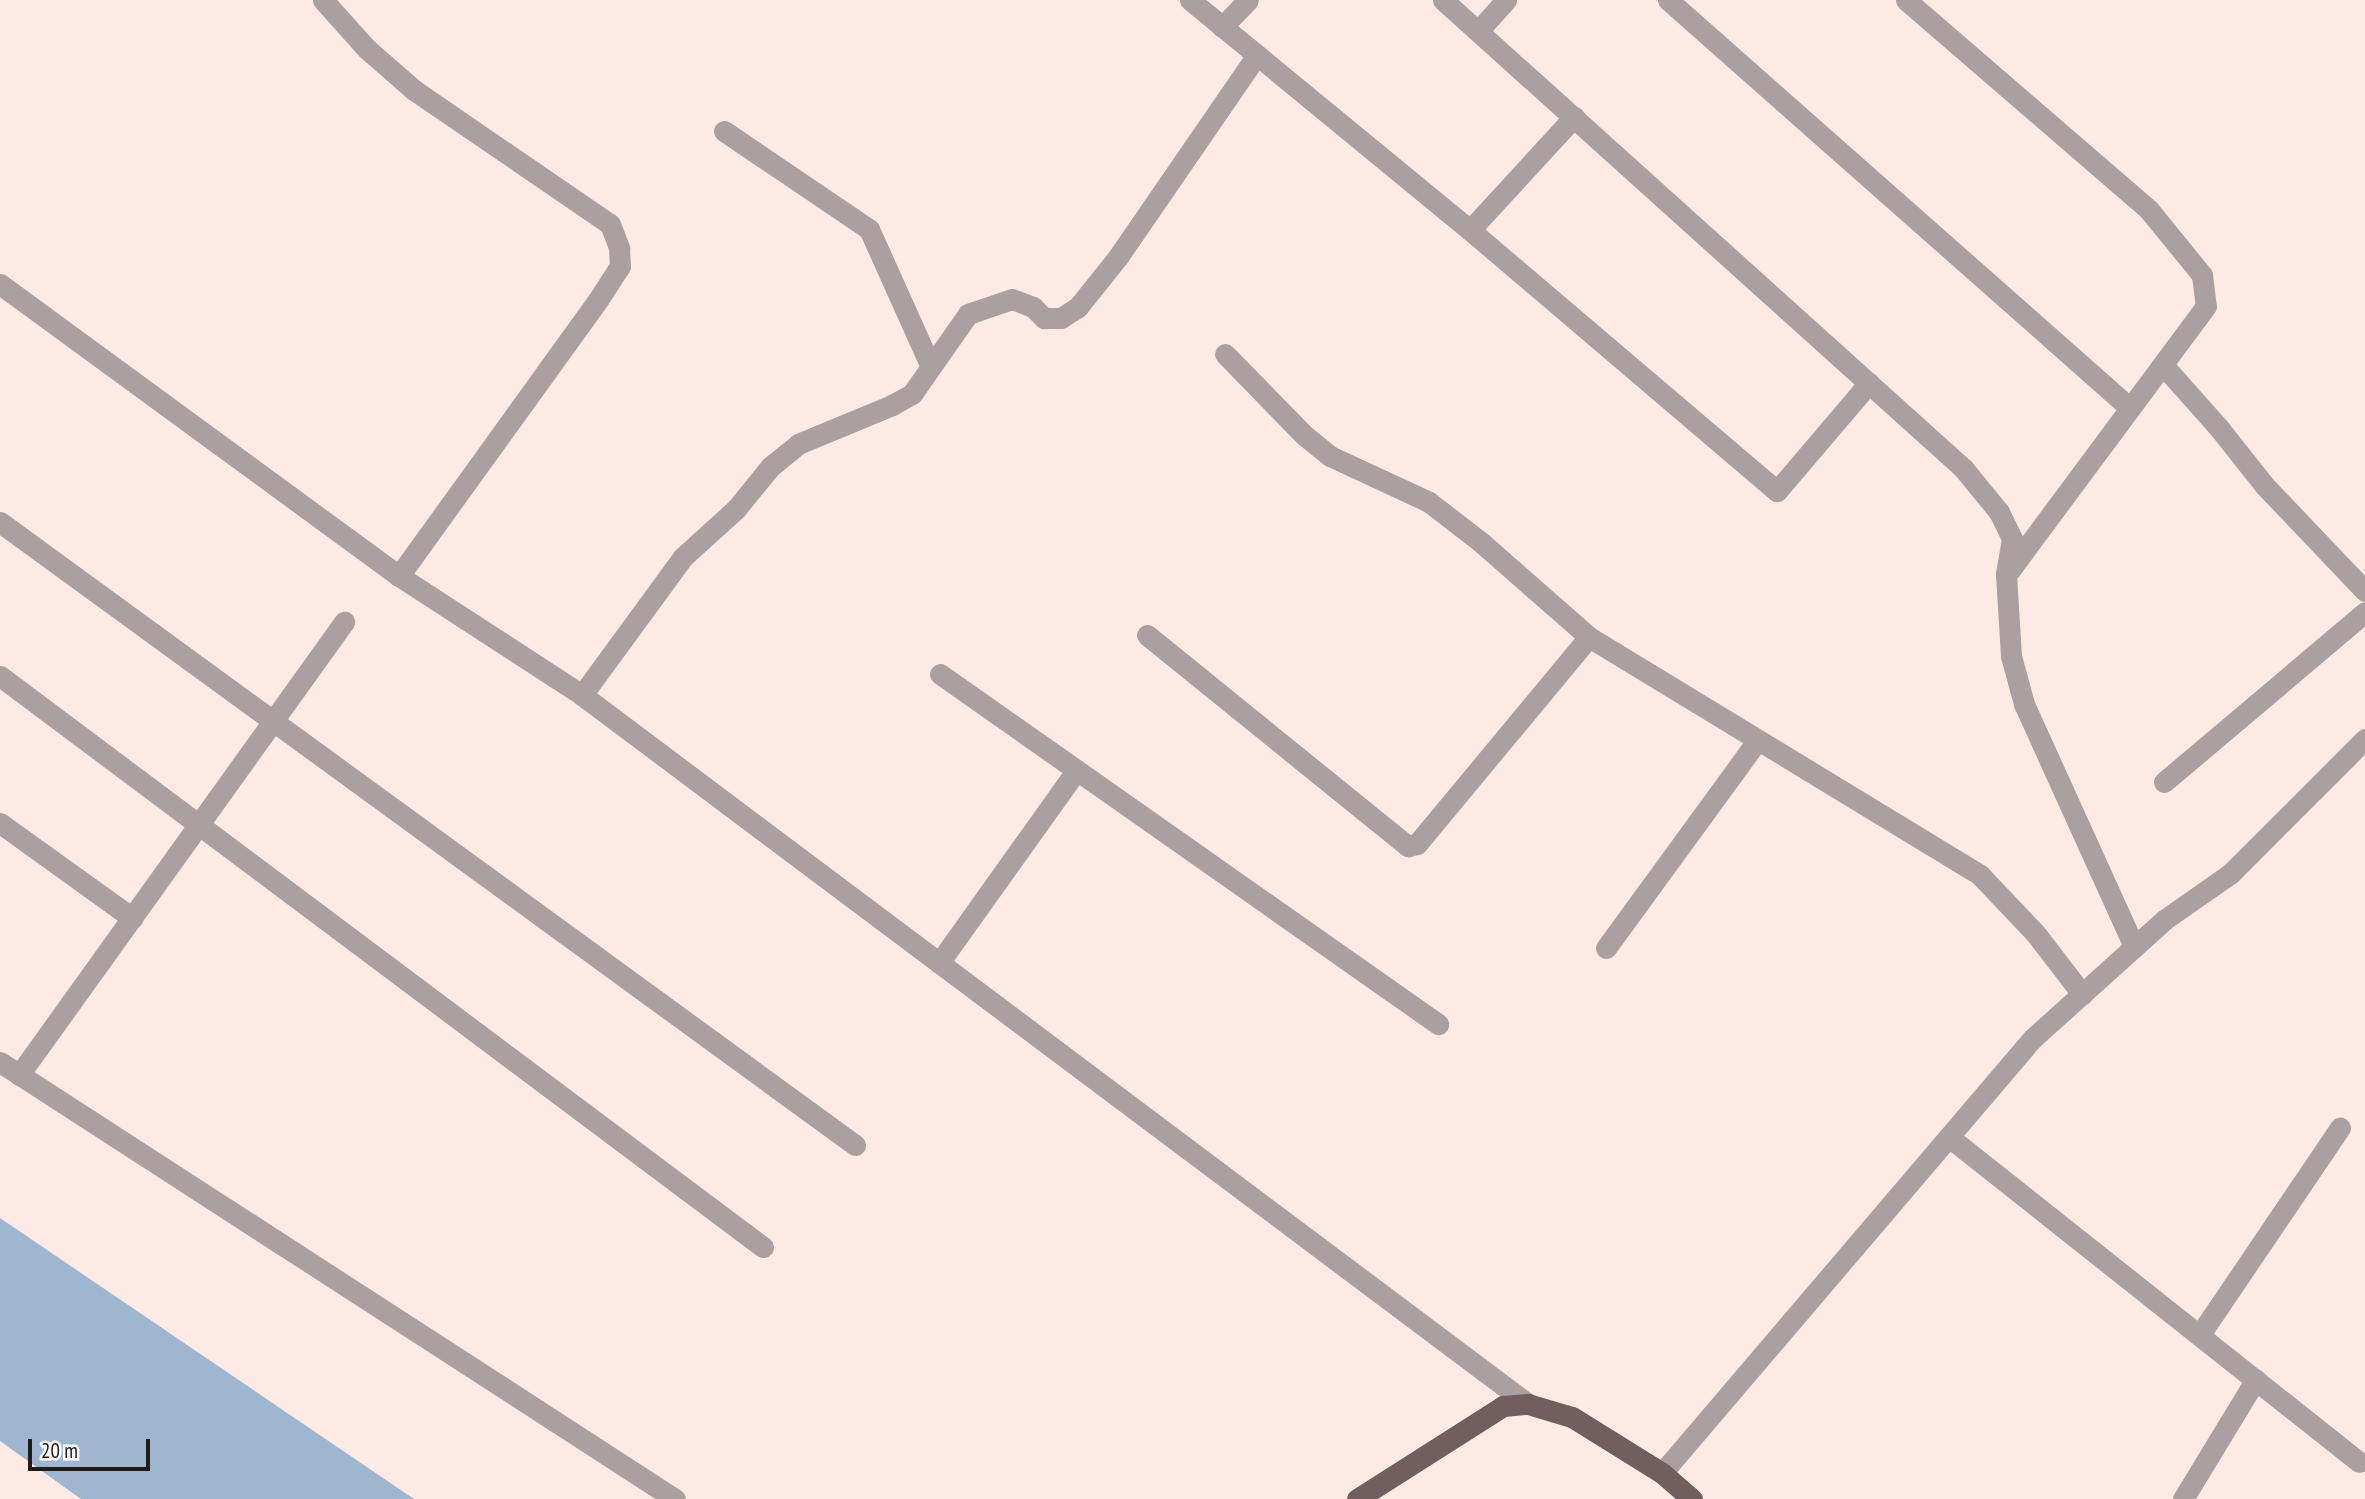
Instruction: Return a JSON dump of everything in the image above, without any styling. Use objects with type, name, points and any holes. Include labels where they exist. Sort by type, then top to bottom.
[{"type":"main road","points":[[1357,1499],[1503,1406],[1528,1404],[1572,1417],[1662,1473],[1692,1499]]},
{"type":"street","points":[[323,0],[368,49],[414,90],[610,224],[619,248],[620,265],[598,300],[399,576]]},
{"type":"street","points":[[1190,0],[1470,230],[1777,491],[1869,383]]},
{"type":"street","points":[[1222,27],[1248,0]]},
{"type":"street","points":[[1443,0],[1963,468],[1999,512],[2012,539],[2006,574],[2011,656],[2024,704],[2134,947]]},
{"type":"street","points":[[1478,31],[1506,0]]},
{"type":"street","points":[[1668,0],[2130,408]]},
{"type":"street","points":[[1906,0],[2150,210],[2202,275],[2206,306],[2006,574]]},
{"type":"street","points":[[582,695],[683,557],[736,509],[770,467],[798,444],[912,394],[968,314],[1012,299],[1033,307],[1044,318],[1060,318],[1078,307],[1118,257],[1257,55]]},
{"type":"street","points":[[1470,230],[1574,117]]},
{"type":"street","points":[[723,131],[869,229],[931,367]]},
{"type":"street","points":[[0,284],[399,576],[582,695],[1528,1404]]},
{"type":"street","points":[[1225,354],[1304,435],[1330,456],[1429,502],[1482,543],[1589,637],[1980,875],[2036,934],[2082,994]]},
{"type":"street","points":[[2162,365],[2219,428],[2265,486],[2365,591]]},
{"type":"street","points":[[0,522],[855,1145]]},
{"type":"street","points":[[2165,782],[2365,612]]},
{"type":"street","points":[[19,1075],[344,622]]},
{"type":"street","points":[[1147,635],[1408,846],[1417,844],[1589,637]]},
{"type":"street","points":[[940,674],[1438,1024]]},
{"type":"street","points":[[0,676],[763,1247]]},
{"type":"street","points":[[1662,1473],[2032,1039],[2164,920],[2230,874],[2365,739]]},
{"type":"street","points":[[1606,948],[1758,741]]},
{"type":"street","points":[[939,964],[1076,771]]},
{"type":"street","points":[[0,823],[132,918]]},
{"type":"street","points":[[0,1062],[675,1499]]},
{"type":"street","points":[[2200,1334],[2340,1128]]},
{"type":"street","points":[[1949,1137],[2359,1462]]},
{"type":"street","points":[[2183,1499],[2256,1379]]},
{"type":"water","points":[[0,1218],[414,1499],[81,1499],[0,1441]]}]
